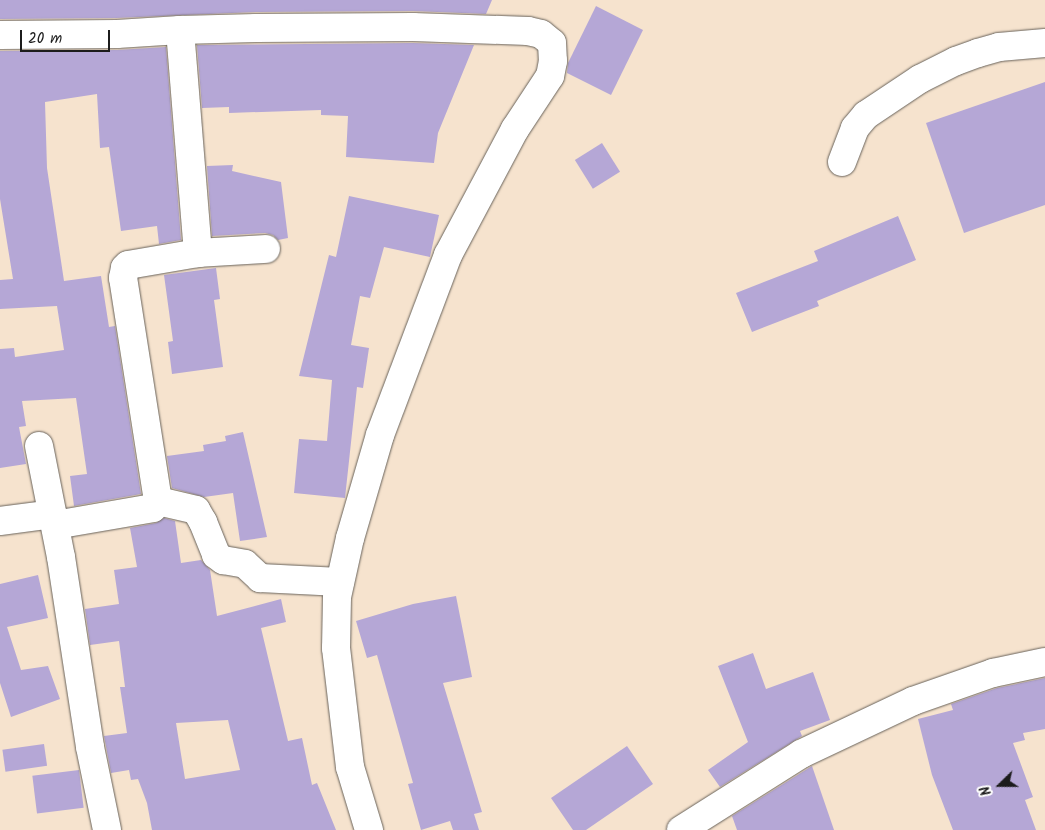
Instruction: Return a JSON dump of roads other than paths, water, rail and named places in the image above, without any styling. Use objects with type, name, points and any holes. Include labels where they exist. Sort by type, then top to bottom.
[{"type":"street","points":[[0,35],[117,34],[180,30],[413,26],[528,31],[541,34],[552,43],[553,60],[550,76],[515,129],[444,264],[380,435],[350,538],[337,597],[336,648],[350,767],[369,830]]},
{"type":"street","points":[[180,30],[198,253]]},
{"type":"street","points":[[842,162],[855,128],[866,115],[920,79],[956,61],[978,53],[999,47],[1045,43]]},
{"type":"street","points":[[0,522],[54,520],[153,508],[158,501],[123,272],[128,265],[198,253],[266,250]]},
{"type":"street","points":[[39,446],[54,520],[90,747],[107,830]]},
{"type":"street","points":[[158,501],[196,510],[203,522],[216,555],[223,560],[245,564],[260,578],[340,582]]},
{"type":"street","points":[[682,830],[801,754],[914,701],[993,673],[1045,662]]}]
